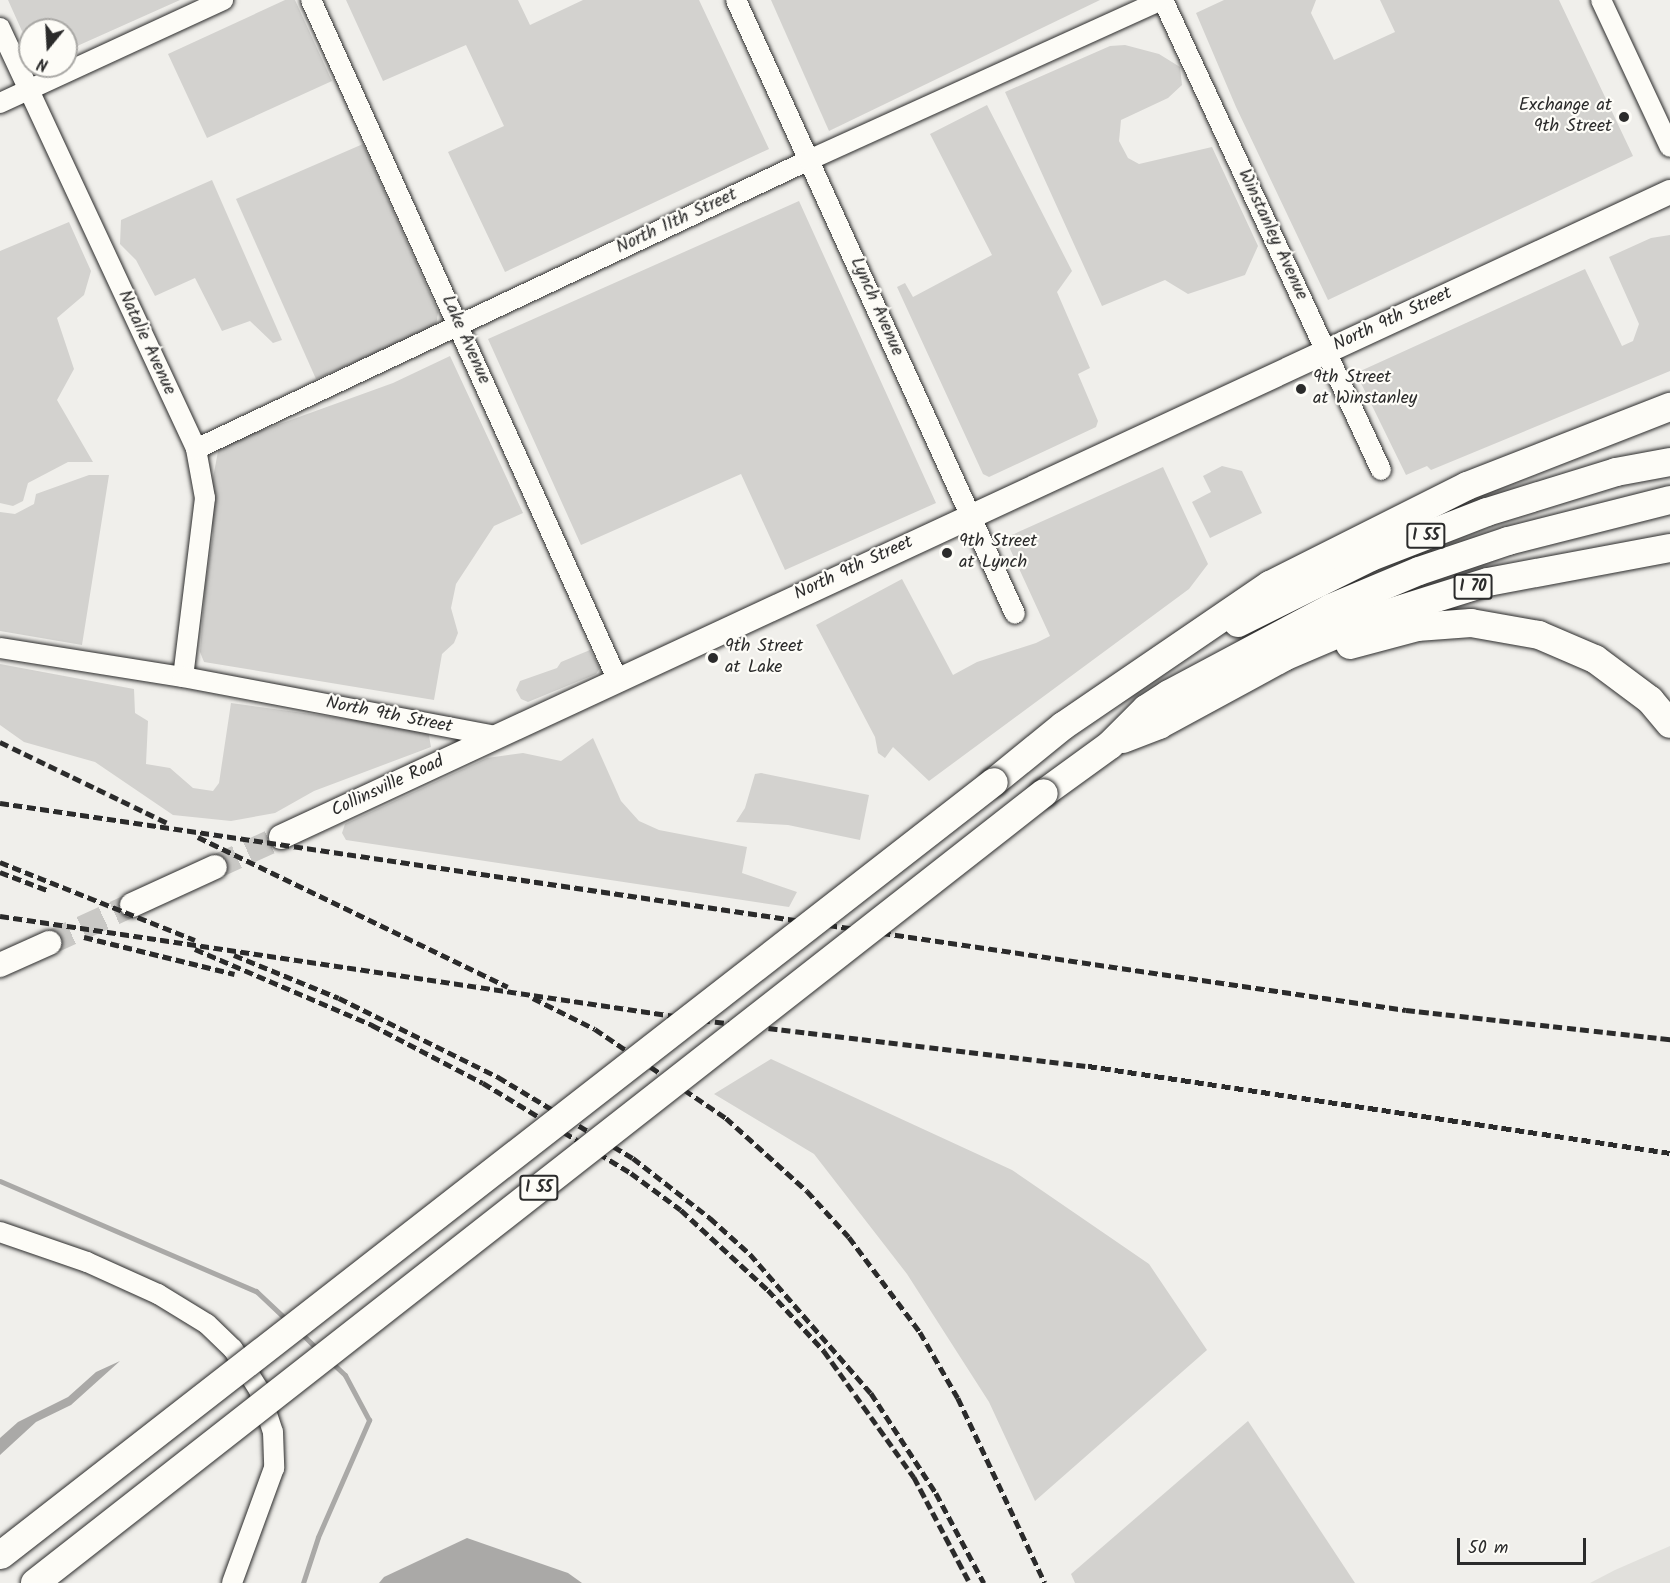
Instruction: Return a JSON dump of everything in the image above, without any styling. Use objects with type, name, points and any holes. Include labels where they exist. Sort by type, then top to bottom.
[{"type":"highway","points":[[1495,474],[1544,436],[1670,387]]},
{"type":"highway","points":[[1192,640],[1240,602],[1381,526],[1495,474],[1670,407]]},
{"type":"highway","name":"I 55","points":[[0,1555],[1063,726],[1192,640],[1249,618],[1371,556],[1487,512],[1616,472],[1670,462]]},
{"type":"highway","name":"I 55","points":[[35,1583],[1044,793],[1110,745],[1146,709],[1275,635],[1360,595],[1508,541],[1670,500]]},
{"type":"highway","name":"I 70","points":[[1110,745],[1159,725],[1284,657],[1382,615],[1488,582],[1670,548]]},
{"type":"highway","points":[[1284,657],[1311,659],[1417,627],[1471,623],[1539,635],[1595,659],[1650,700],[1670,724]]},
{"type":"main road","name":"North 9th Street","points":[[495,736],[618,681],[970,514],[1670,192]]},
{"type":"main road","name":"Collinsville Road","points":[[281,837],[495,736]]},
{"type":"main road","points":[[132,905],[216,867]]},
{"type":"main road","points":[[0,965],[49,943]]},
{"type":"street","points":[[0,103],[223,0]]},
{"type":"street","name":"Lake Avenue","points":[[311,0],[618,681]]},
{"type":"street","name":"Lynch Avenue","points":[[736,0],[1015,614]]},
{"type":"street","name":"North 11th Street","points":[[196,449],[809,160],[1162,0]]},
{"type":"street","name":"Winstanley Avenue","points":[[1162,0],[1381,470]]},
{"type":"street","points":[[1601,0],[1670,147]]},
{"type":"street","name":"Natalie Avenue","points":[[0,28],[196,449],[205,498],[183,677]]},
{"type":"street","name":"North 9th Street","points":[[0,648],[183,677],[495,736]]},
{"type":"street","points":[[0,1232],[87,1262],[158,1294],[207,1324],[233,1349],[259,1390],[273,1432],[274,1468],[232,1583]]},
{"type":"shaded area","points":[[8,0],[180,0],[78,46],[78,18],[18,18],[18,22]]},
{"type":"shaded area","points":[[285,0],[295,0],[332,81],[207,138],[168,54]]},
{"type":"shaded area","points":[[346,0],[518,0],[530,25],[583,0],[699,0],[769,149],[505,272],[448,152],[504,126],[466,45],[383,81]]},
{"type":"shaded area","points":[[771,0],[1100,0],[829,131]]},
{"type":"shaded area","points":[[1224,0],[1316,0],[1311,13],[1334,60],[1395,32],[1380,0],[1559,0],[1633,156],[1328,300],[1236,107],[1196,13]]},
{"type":"shaded area","points":[[1125,45],[1159,54],[1180,67],[1182,85],[1168,98],[1121,120],[1119,141],[1128,158],[1139,164],[1212,147],[1258,246],[1245,275],[1188,294],[1165,280],[1102,306],[1005,92],[1110,46]]},
{"type":"shaded area","points":[[987,105],[1072,271],[1057,292],[1090,368],[1078,374],[1098,421],[1096,427],[989,477],[983,474],[897,287],[905,283],[913,297],[992,255],[930,134]]},
{"type":"shaded area","points":[[363,144],[438,312],[436,327],[316,379],[236,199]]},
{"type":"shaded area","points":[[212,180],[282,340],[273,343],[250,321],[222,331],[195,278],[155,296],[136,260],[120,244],[121,220]]},
{"type":"shaded area","points":[[799,201],[936,503],[785,570],[741,474],[581,545],[488,339]]},
{"type":"shaded area","points":[[69,222],[91,271],[84,295],[57,318],[74,369],[57,400],[93,462],[68,462],[28,483],[23,501],[13,506],[0,503],[0,251]]},
{"type":"shaded area","points":[[1670,235],[1670,371],[1431,470],[1427,466],[1406,475],[1356,373],[1585,269],[1622,346],[1633,341],[1639,324],[1609,257],[1651,238]]},
{"type":"shaded area","points":[[450,356],[523,513],[494,526],[456,584],[451,608],[458,633],[454,643],[442,654],[434,700],[204,662],[200,652],[205,587],[213,535],[210,494],[219,446],[393,383]]},
{"type":"shaded area","points":[[1222,466],[1242,471],[1262,513],[1210,538],[1192,502],[1211,492],[1203,476]]},
{"type":"shaded area","points":[[1163,467],[1208,564],[1189,589],[929,781],[893,747],[885,758],[878,753],[875,737],[816,625],[902,579],[953,675],[977,662],[1036,643],[1050,636],[1005,538]]},
{"type":"shaded area","points":[[89,475],[109,475],[82,645],[0,631],[0,512],[15,514],[34,504],[36,494]]},
{"type":"shaded area","points":[[590,650],[600,668],[596,674],[528,702],[521,699],[516,690],[520,681],[557,668],[561,662]]},
{"type":"shaded area","points":[[0,664],[134,689],[135,713],[148,721],[146,764],[170,768],[193,788],[213,791],[219,783],[231,703],[428,730],[431,747],[314,791],[275,813],[231,821],[173,815],[95,762],[24,742],[0,725]]},
{"type":"shaded area","points":[[593,738],[621,801],[639,821],[659,830],[747,847],[742,873],[797,892],[789,907],[346,840],[342,833],[345,824],[487,758],[523,753],[561,761]]},
{"type":"shaded area","points":[[761,773],[869,795],[860,840],[788,825],[736,822],[745,808],[755,774]]},
{"type":"shaded area","points":[[771,1059],[1012,1170],[1149,1264],[1207,1350],[1035,1501],[989,1402],[907,1274],[814,1154],[714,1094]]},
{"type":"shaded area","points":[[120,1361],[71,1405],[36,1422],[0,1455],[0,1438],[18,1422],[68,1397],[96,1372]]},
{"type":"shaded area","points":[[1248,1421],[1355,1583],[1075,1583],[1071,1574]]},
{"type":"shaded area","points":[[467,1538],[568,1573],[582,1583],[379,1583],[384,1577]]},
{"type":"shaded area","points":[[1670,1546],[1670,1583],[1590,1583],[1615,1570]]},
{"type":"waterway","points":[[0,1181],[256,1291],[289,1322]]},
{"type":"waterway","points":[[300,1332],[319,1351]]},
{"type":"waterway","points":[[303,1583],[318,1537],[369,1420],[345,1375],[330,1361]]},
{"type":"tunnel","points":[[215,867],[281,837]]},
{"type":"tunnel","points":[[49,943],[132,905]]},
{"type":"railway","points":[[0,742],[170,824]]},
{"type":"railway","points":[[0,803],[1406,1010],[1670,1039]]},
{"type":"railway","points":[[198,837],[508,987]]},
{"type":"railway","points":[[0,862],[195,940]]},
{"type":"railway","points":[[0,872],[47,890]]},
{"type":"railway","points":[[0,916],[701,1020],[1088,1066],[1670,1153]]},
{"type":"railway","points":[[84,937],[235,974]]},
{"type":"railway","points":[[195,949],[372,1025],[483,1083],[631,1173],[681,1210],[768,1290],[824,1351],[914,1477],[970,1583]]},
{"type":"railway","points":[[234,955],[339,998],[498,1077],[633,1158],[710,1218],[750,1254],[871,1393],[936,1493],[984,1583]]},
{"type":"railway","points":[[533,998],[595,1029],[726,1118],[807,1191],[849,1237],[920,1332],[958,1398],[1045,1583]]},
{"type":"place","name":"Exchange at 9th Street","points":[[1624,117]]},
{"type":"place","name":"9th Street at Winstanley","points":[[1301,389]]},
{"type":"place","name":"9th Street at Lynch","points":[[947,553]]},
{"type":"place","name":"9th Street at Lake","points":[[713,658]]}]
